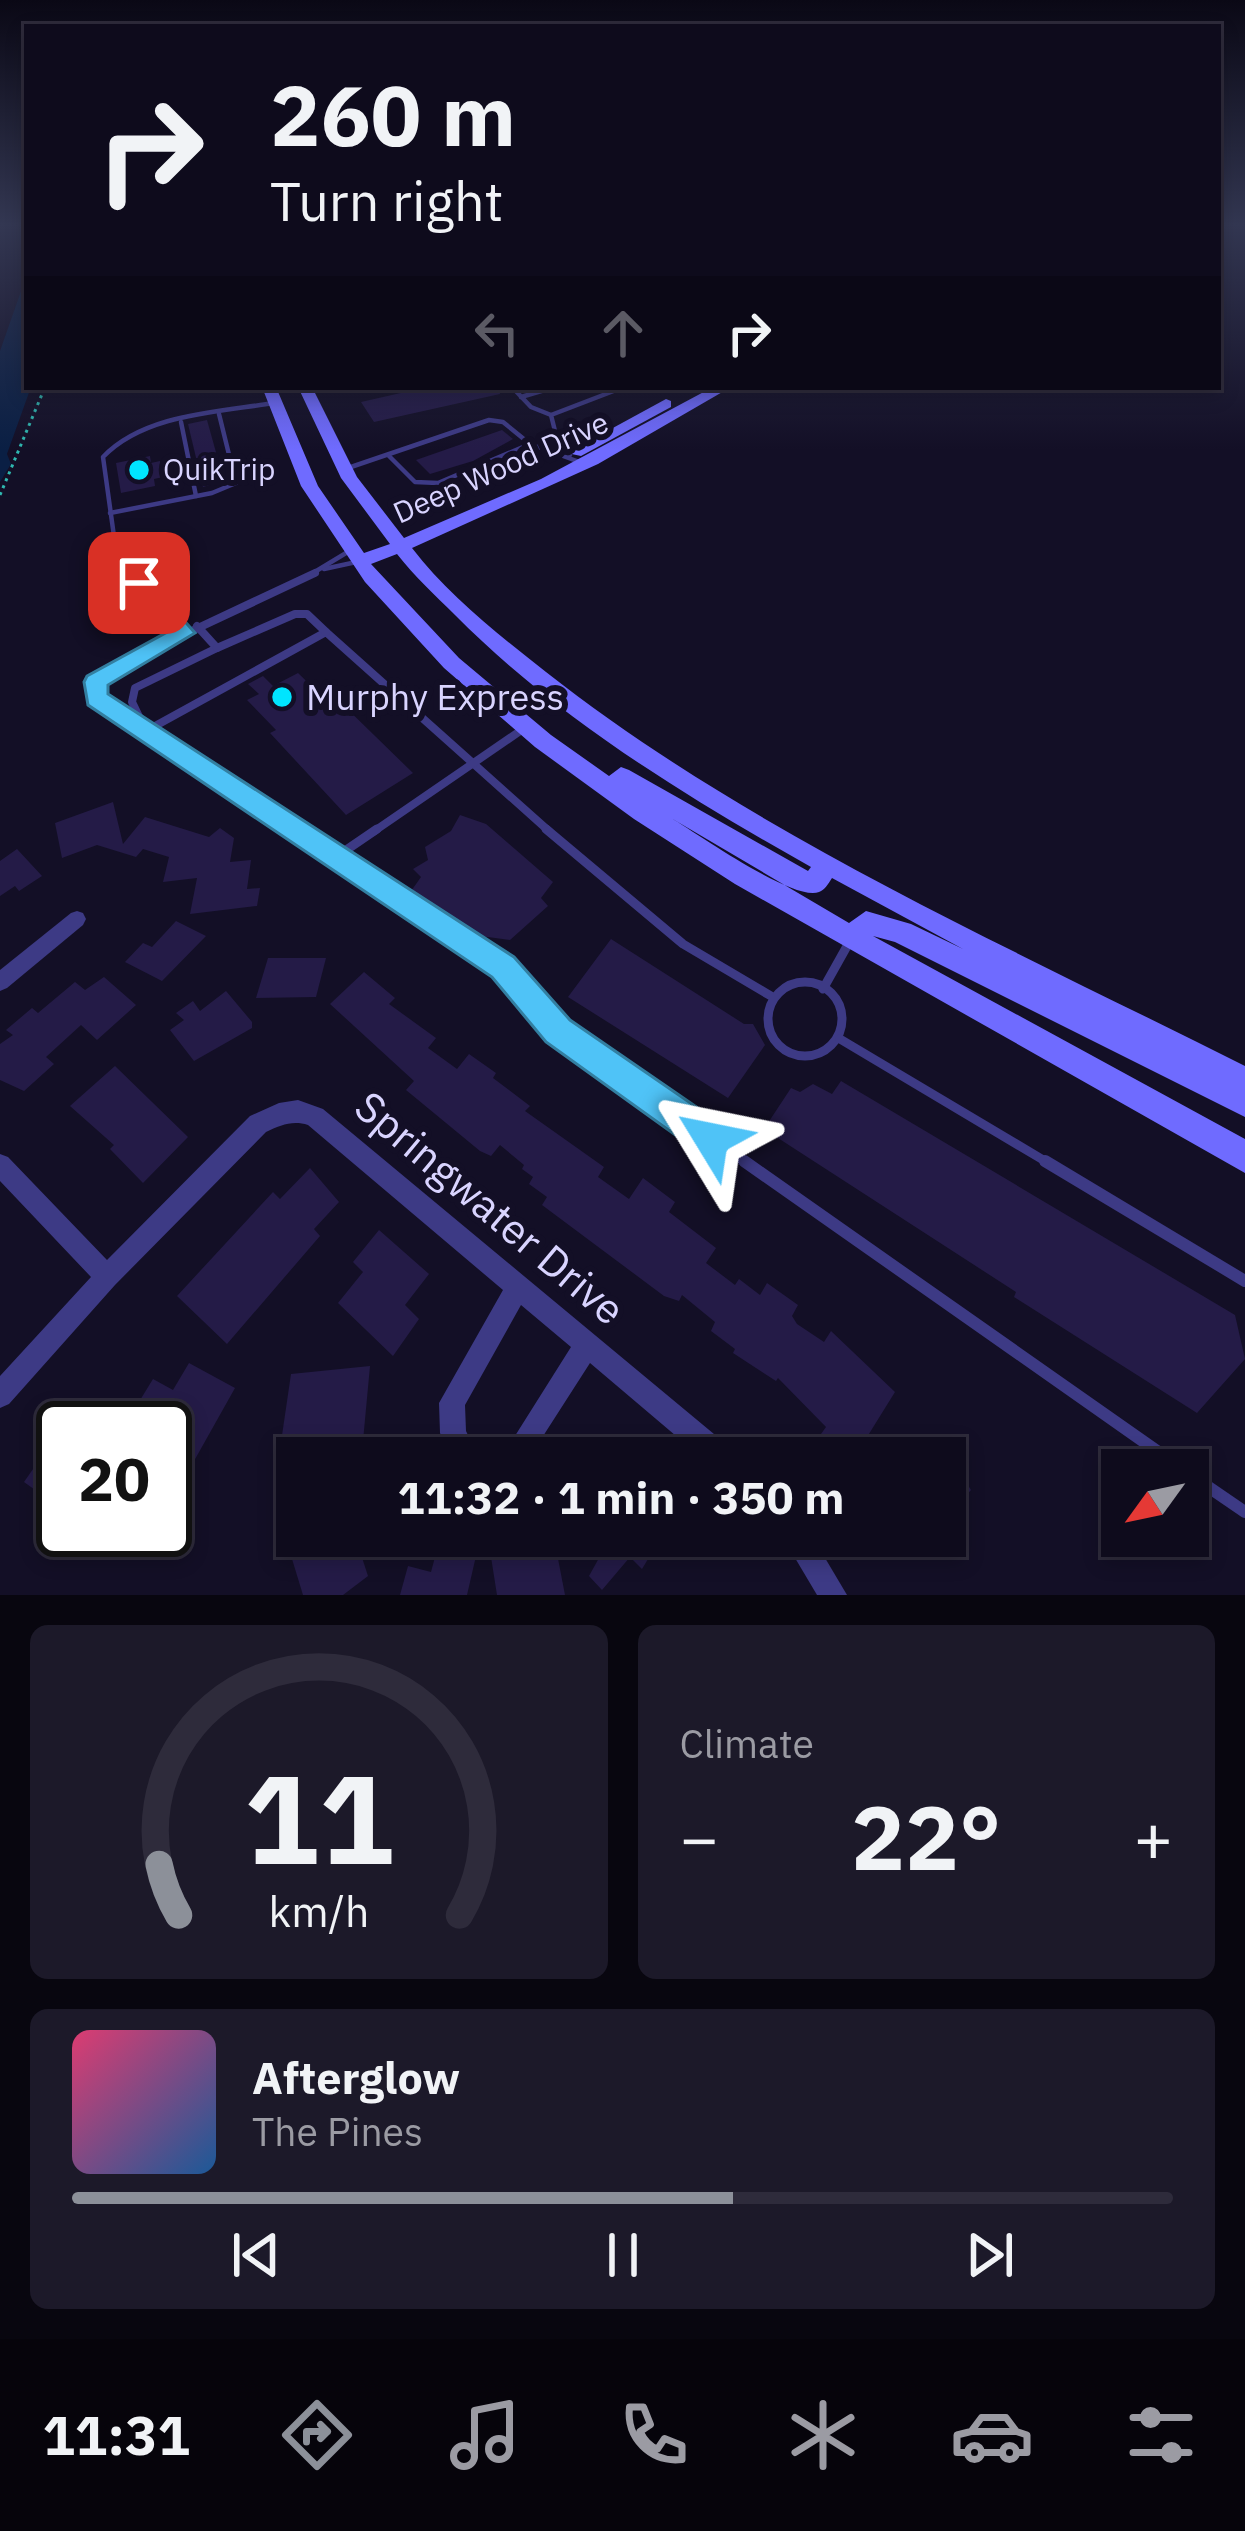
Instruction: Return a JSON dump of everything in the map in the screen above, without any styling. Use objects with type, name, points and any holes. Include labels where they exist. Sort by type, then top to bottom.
[{"type":"main road","points":[[306,390],[345,469],[397,540],[478,625],[604,728],[684,783],[827,865],[1245,1082]]},
{"type":"main road","name":"Deep Wood Drive","points":[[578,460],[690,390]]},
{"type":"main road","name":"Deep Wood Drive","points":[[357,555],[578,460],[718,390]]},
{"type":"main road","points":[[272,395],[307,478],[357,555],[429,641],[528,726],[697,847],[851,939],[1245,1157]]},
{"type":"main road","points":[[564,754],[598,761],[798,881],[814,883],[827,865]]},
{"type":"main road","points":[[851,939],[866,923],[902,932],[1245,1102]]},
{"type":"street","points":[[0,982],[77,920]]},
{"type":"street","name":"Springwater Drive","points":[[0,1395],[107,1277],[258,1124],[298,1112],[315,1117],[698,1437]]},
{"type":"street","points":[[0,1165],[107,1277]]},
{"type":"street","points":[[455,1437],[452,1403],[518,1288]]},
{"type":"street","points":[[527,1437],[586,1344]]},
{"type":"street","points":[[809,1557],[833,1595]]},
{"type":"lane","points":[[514,390],[551,416],[557,439],[578,460]]},
{"type":"lane","points":[[521,398],[546,390]]},
{"type":"lane","points":[[551,416],[616,390]]},
{"type":"lane","points":[[183,633],[117,558],[103,457],[109,447],[143,430],[219,414],[272,395]]},
{"type":"lane","points":[[110,513],[236,484],[219,414]]},
{"type":"lane","points":[[345,469],[489,420],[503,422],[530,444],[578,460]]},
{"type":"lane","points":[[181,422],[196,496]]},
{"type":"lane","points":[[388,455],[415,482],[437,483],[530,444]]},
{"type":"lane","points":[[322,569],[357,555]]},
{"type":"lane","points":[[357,555],[116,667],[96,682],[96,698],[503,967],[558,1031],[1155,1449]]},
{"type":"lane","points":[[146,731],[132,702],[135,688],[295,614],[308,614],[471,765],[683,944],[771,996]]},
{"type":"lane","points":[[197,626],[217,648]]},
{"type":"lane","points":[[146,731],[326,632]]},
{"type":"lane","points":[[336,856],[528,726]]},
{"type":"lane","points":[[824,989],[851,939]]},
{"type":"lane","points":[[791,983],[824,989],[843,1015],[840,1039],[823,1053],[811,1055],[786,1048],[769,1029],[766,1017],[771,996],[791,983]]},
{"type":"lane","points":[[840,1039],[1245,1281]]},
{"type":"lane","points":[[1209,1487],[1245,1512]]},
{"type":"path","points":[[0,495],[44,390]]},
{"type":"water","points":[[18,300],[24,300],[24,390],[30,390],[7,454],[11,464],[0,482],[0,351]]},
{"type":"building","points":[[499,390],[500,394],[374,422],[361,402],[405,392]]},
{"type":"building","name":"QuikTrip","points":[[207,420],[224,481],[203,487],[188,424]]},
{"type":"building","points":[[502,430],[513,439],[473,461],[430,474],[416,460]]},
{"type":"building","name":"QuikTrip","points":[[150,456],[151,463],[160,461],[163,477],[154,479],[155,486],[121,493],[116,463]]},
{"type":"building","points":[[298,673],[328,702],[335,697],[413,773],[346,815],[270,733],[276,730],[247,700],[259,694],[248,684],[263,676],[273,686]]},
{"type":"building","points":[[113,802],[123,844],[145,817],[209,837],[220,828],[234,838],[230,862],[251,860],[247,889],[260,888],[257,906],[190,914],[197,878],[163,882],[169,857],[143,849],[136,857],[97,845],[62,858],[55,823]]},
{"type":"building","points":[[460,815],[486,824],[553,882],[541,898],[548,906],[510,940],[473,935],[409,894],[421,877],[413,869],[428,860],[425,847],[451,831]]},
{"type":"building","points":[[17,849],[42,876],[19,891],[15,886],[0,896],[0,861]]},
{"type":"building","points":[[176,921],[206,936],[162,981],[125,962],[143,943],[152,947]]},
{"type":"building","points":[[611,939],[744,1024],[753,1024],[765,1045],[728,1098],[568,997]]},
{"type":"building","points":[[268,958],[326,958],[316,997],[256,998]]},
{"type":"building","points":[[364,972],[395,998],[389,1004],[436,1038],[428,1048],[457,1069],[469,1054],[496,1073],[493,1078],[530,1106],[525,1111],[604,1167],[598,1177],[629,1199],[643,1178],[675,1202],[669,1212],[716,1248],[706,1263],[735,1285],[739,1279],[760,1295],[767,1283],[798,1305],[792,1316],[797,1324],[824,1342],[831,1331],[895,1392],[867,1437],[824,1437],[826,1427],[778,1378],[733,1353],[735,1349],[711,1331],[715,1322],[682,1295],[679,1301],[664,1296],[542,1205],[547,1197],[529,1184],[533,1177],[522,1169],[524,1165],[500,1145],[491,1156],[480,1151],[406,1090],[414,1081],[330,1004]]},
{"type":"building","points":[[104,977],[136,1005],[97,1040],[81,1025],[46,1057],[54,1064],[24,1091],[0,1080],[0,1044],[13,1035],[6,1030],[32,1008],[38,1013],[75,982],[85,990]]},
{"type":"building","points":[[226,991],[252,1028],[194,1061],[170,1030],[184,1020],[176,1013],[193,1001],[200,1011]]},
{"type":"building","points":[[115,1066],[188,1137],[143,1183],[110,1149],[114,1145],[70,1106]]},
{"type":"building","points":[[841,1081],[1235,1315],[1245,1359],[1197,1413],[764,1129],[791,1088],[800,1092],[813,1084],[832,1094]]},
{"type":"building","points":[[310,1168],[339,1202],[314,1229],[320,1236],[227,1344],[177,1296],[273,1192],[280,1199]]},
{"type":"building","points":[[379,1230],[429,1274],[405,1305],[419,1319],[393,1356],[338,1303],[363,1272],[353,1262]]},
{"type":"building","points":[[189,1363],[235,1388],[194,1461],[192,1401],[140,1401],[153,1379],[173,1390]]},
{"type":"building","points":[[370,1366],[363,1437],[282,1437],[291,1374]]},
{"type":"building","points":[[36,1465],[36,1491],[24,1482]]},
{"type":"building","points":[[291,1557],[362,1557],[368,1576],[343,1595],[303,1595]]},
{"type":"building","points":[[435,1557],[476,1557],[467,1595],[400,1595],[408,1566],[431,1572]]},
{"type":"building","points":[[491,1557],[558,1557],[565,1595],[497,1595]]},
{"type":"building","points":[[630,1557],[602,1590],[589,1576],[599,1558]]},
{"type":"building","points":[[630,1557],[649,1557],[642,1569]]},
{"type":"place","name":"QuikTrip","points":[[139,470]]},
{"type":"place","name":"Murphy Express","points":[[282,697]]},
{"type":"route","points":[[139,583],[183,633],[116,667],[96,682],[96,698],[503,967],[558,1031],[711,1139]]}]
